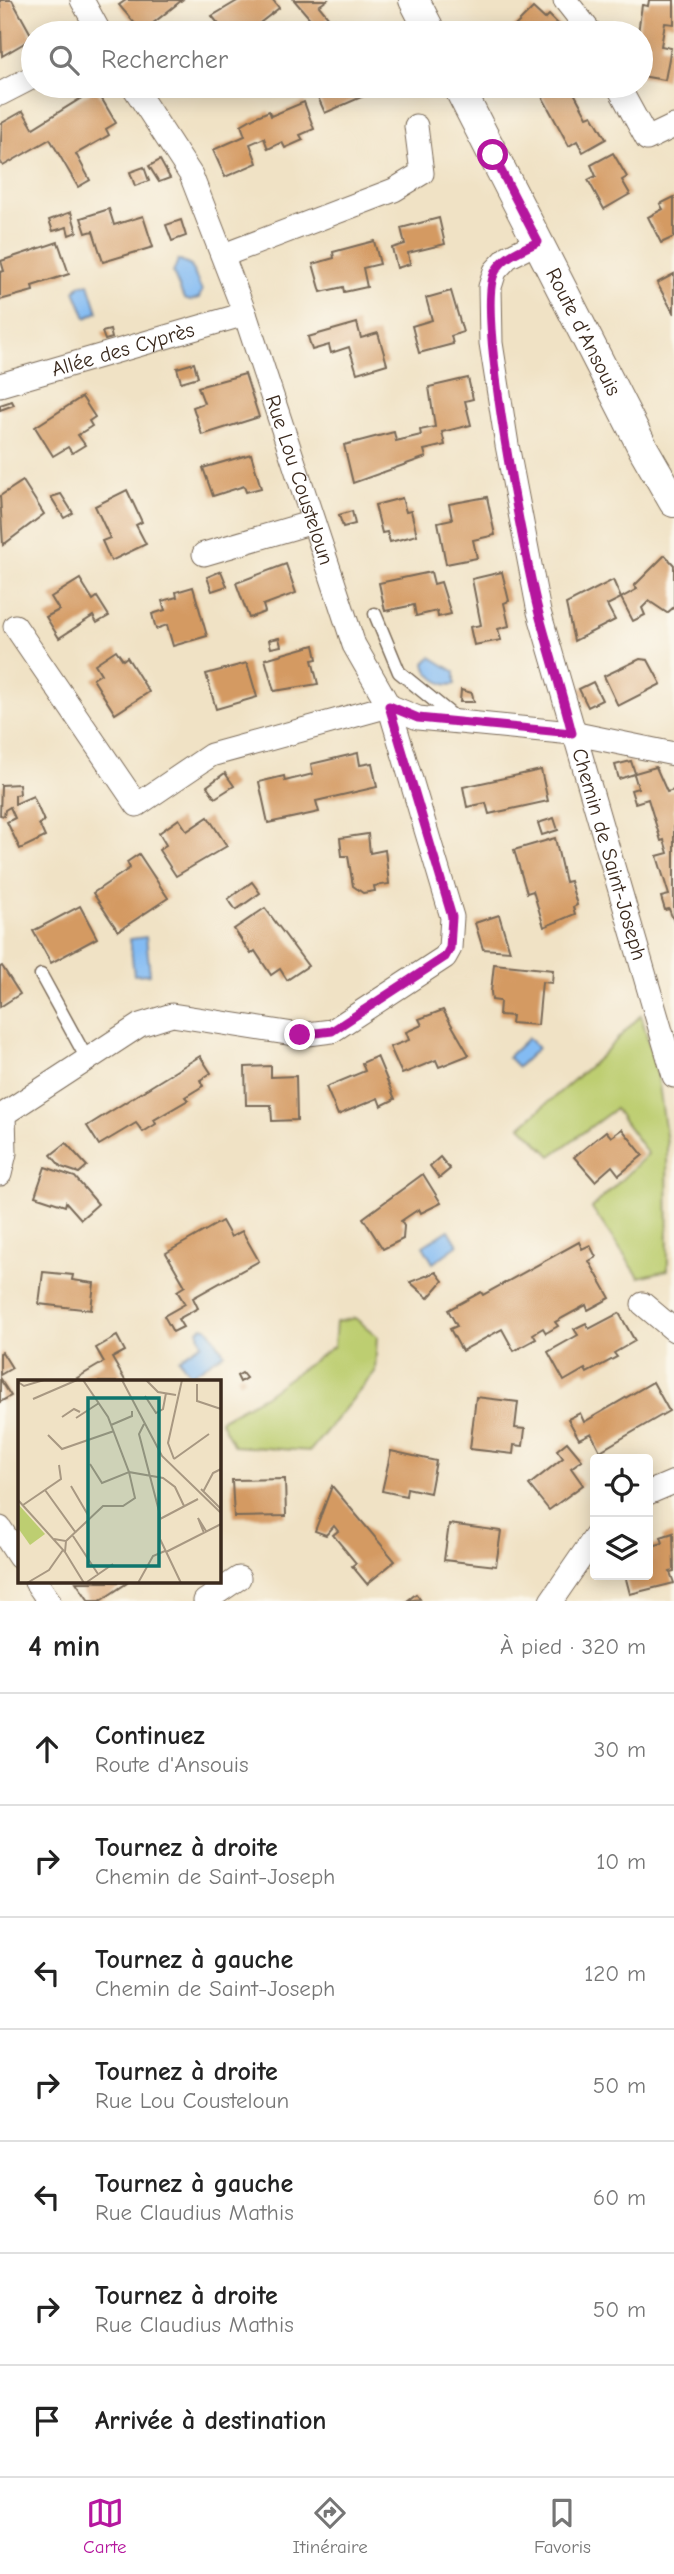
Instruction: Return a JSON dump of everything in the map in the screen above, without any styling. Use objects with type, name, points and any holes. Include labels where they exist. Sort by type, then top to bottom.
[{"type":"street","points":[[82,0],[93,21]]},
{"type":"street","points":[[414,0],[425,21]]},
{"type":"street","points":[[565,0],[581,21]]},
{"type":"street","points":[[0,94],[21,84]]},
{"type":"street","name":"Rue Lou Cousteloun","points":[[2,1111],[140,1025],[172,1015],[300,1035],[332,1031],[445,957],[450,948],[452,917],[389,706],[354,645],[224,255],[191,175],[141,98]]},
{"type":"street","name":"Route d'Ansouis","points":[[464,98],[644,450],[674,502]]},
{"type":"street","points":[[625,98],[647,139],[674,126]]},
{"type":"street","points":[[224,255],[394,190],[422,173],[416,126]]},
{"type":"street","name":"Chemin de Saint-Joseph","points":[[538,242],[508,257],[495,271],[490,287],[491,343],[539,612],[572,733],[647,976],[674,1076]]},
{"type":"street","name":"Allée des Cyprès","points":[[0,385],[245,314]]},
{"type":"street","points":[[204,554],[313,522]]},
{"type":"street","points":[[15,626],[137,805],[211,755],[389,706],[418,718],[572,733],[674,754]]},
{"type":"street","points":[[0,1174],[5,1153],[2,1111]]},
{"type":"street","points":[[643,1304],[674,1329]]},
{"type":"street","points":[[653,1491],[674,1482]]},
{"type":"street","points":[[0,1528],[18,1555]]},
{"type":"street","points":[[551,1601],[590,1544]]},
{"type":"street","points":[[205,1601],[239,1578]]},
{"type":"street","points":[[37,1584],[49,1601]]},
{"type":"lane","points":[[375,614],[399,672],[460,722]]},
{"type":"lane","points":[[41,975],[88,1059]]},
{"type":"green space","points":[[641,1015],[658,1077],[667,1143],[668,1270],[639,1277],[592,1208],[648,1154],[615,1109],[551,1156],[521,1126],[600,1057]]},
{"type":"green space","points":[[355,1318],[377,1336],[375,1372],[310,1451],[234,1446],[220,1420],[264,1396],[334,1346],[336,1322]]},
{"type":"water","points":[[178,260],[191,266],[202,291],[199,298],[190,301],[184,299],[173,273]]},
{"type":"water","points":[[89,284],[98,312],[86,318],[75,291],[80,285]]},
{"type":"water","points":[[431,657],[455,672],[455,684],[445,684],[432,676],[425,663]]},
{"type":"water","points":[[146,937],[150,974],[134,975],[130,939]]},
{"type":"water","points":[[528,1038],[538,1048],[518,1067],[508,1057]]},
{"type":"water","points":[[449,1230],[458,1245],[433,1263],[423,1246]]},
{"type":"water","points":[[203,1327],[209,1329],[224,1353],[191,1375],[179,1359],[202,1343],[198,1330]]},
{"type":"building","points":[[0,0],[12,0],[24,21],[21,21],[21,45],[2,56]]},
{"type":"building","points":[[126,0],[182,0],[156,21],[133,21],[119,5]]},
{"type":"building","points":[[239,0],[273,0],[279,8],[262,21],[216,21],[212,16]]},
{"type":"building","points":[[294,0],[327,0],[319,6],[329,18],[326,21],[312,21]]},
{"type":"building","points":[[649,0],[674,0],[674,24],[665,23],[661,46],[671,48],[665,80],[653,78],[653,21],[640,21],[642,5],[648,6]]},
{"type":"building","points":[[533,8],[545,19],[549,15],[555,21],[520,21]]},
{"type":"building","points":[[81,98],[101,98],[116,123],[106,129],[109,135],[76,154],[90,180],[78,187],[50,139],[3,166],[0,161],[2,123],[23,111],[33,128]]},
{"type":"building","points":[[318,98],[359,98],[325,113]]},
{"type":"building","points":[[543,98],[577,98],[587,117],[592,115],[606,139],[583,152],[577,141],[569,146]]},
{"type":"building","points":[[304,102],[314,129],[300,135],[303,140],[285,148],[282,142],[268,149],[264,138],[250,144],[257,163],[225,177],[213,150],[245,136],[241,125],[255,117],[269,111],[271,116]]},
{"type":"building","points":[[613,153],[627,177],[622,180],[630,194],[604,209],[588,180],[596,176],[591,165]]},
{"type":"building","points":[[160,160],[170,178],[159,182],[149,166]]},
{"type":"building","points":[[144,167],[149,181],[135,186],[130,172]]},
{"type":"building","points":[[674,197],[674,237],[661,243],[648,217],[663,209],[660,204]]},
{"type":"building","points":[[109,209],[114,225],[143,216],[153,247],[103,262],[93,231],[86,233],[81,218]]},
{"type":"building","points":[[71,212],[77,232],[69,235],[67,227],[53,231],[49,220]]},
{"type":"building","points":[[439,218],[445,244],[408,253],[410,264],[397,268],[392,248],[405,244],[401,228]]},
{"type":"building","points":[[181,220],[186,236],[172,241],[166,225]]},
{"type":"building","points":[[374,241],[380,264],[363,268],[367,287],[344,292],[343,287],[321,292],[313,264],[334,258],[333,252]]},
{"type":"building","points":[[58,242],[69,274],[32,286],[33,291],[0,300],[0,272],[4,271],[1,261]]},
{"type":"building","points":[[674,274],[674,314],[657,283]]},
{"type":"building","points":[[451,291],[463,332],[451,336],[453,344],[419,353],[412,326],[432,320],[426,298]]},
{"type":"building","points":[[357,323],[361,338],[378,333],[387,364],[357,373],[349,347],[331,353],[329,345],[312,350],[308,337]]},
{"type":"building","points":[[110,330],[112,338],[105,340],[102,332]]},
{"type":"building","points":[[194,363],[198,377],[181,382],[177,368]]},
{"type":"building","points":[[245,374],[259,417],[202,435],[193,407],[204,403],[198,387]]},
{"type":"building","points":[[468,378],[473,399],[465,401],[471,425],[442,432],[445,445],[424,450],[426,457],[353,483],[344,445],[394,432],[396,441],[421,435],[420,430],[435,427],[429,387]]},
{"type":"building","points":[[82,397],[95,417],[89,421],[92,426],[78,435],[85,445],[72,453],[68,447],[53,456],[35,427]]},
{"type":"building","points":[[12,401],[14,405],[0,410],[0,405]]},
{"type":"building","points":[[251,454],[261,488],[246,492],[244,486],[213,496],[203,468]]},
{"type":"building","points":[[23,481],[44,514],[3,545],[0,496]]},
{"type":"building","points":[[127,490],[142,522],[136,525],[146,544],[111,561],[102,541],[110,538],[95,506]]},
{"type":"building","points":[[61,494],[73,513],[64,518],[51,497]]},
{"type":"building","points":[[487,497],[495,535],[473,540],[477,558],[446,564],[438,522],[452,519],[449,504]]},
{"type":"building","points":[[402,498],[406,512],[411,511],[417,535],[390,542],[387,532],[382,533],[375,505]]},
{"type":"building","points":[[352,511],[355,524],[343,527],[339,515]]},
{"type":"building","points":[[665,555],[674,565],[674,607],[667,613],[649,601],[642,608],[645,615],[633,621],[621,598],[637,589],[634,586]]},
{"type":"building","points":[[286,564],[296,593],[263,605],[265,612],[249,618],[236,583]]},
{"type":"building","points":[[221,571],[227,586],[212,591],[207,577]]},
{"type":"building","points":[[431,572],[434,584],[441,582],[451,614],[438,617],[437,611],[416,616],[414,605],[385,611],[379,583]]},
{"type":"building","points":[[502,572],[509,601],[504,603],[509,626],[498,629],[501,640],[474,645],[470,627],[481,625],[472,579]]},
{"type":"building","points":[[80,579],[93,600],[97,597],[109,616],[97,623],[93,616],[59,638],[46,617],[59,610],[51,597]]},
{"type":"building","points":[[613,580],[621,598],[607,605],[615,620],[574,641],[566,604]]},
{"type":"building","points":[[193,587],[207,636],[173,646],[167,625],[156,629],[152,614],[165,610],[162,601],[177,597],[176,592]]},
{"type":"building","points":[[279,638],[281,646],[271,648],[269,640]]},
{"type":"building","points":[[314,645],[317,659],[312,660],[318,684],[274,691],[265,659]]},
{"type":"building","points":[[116,650],[123,660],[127,657],[149,692],[115,714],[93,679],[101,674],[95,664]]},
{"type":"building","points":[[640,659],[648,660],[661,684],[618,706],[604,676]]},
{"type":"building","points":[[247,663],[257,697],[216,709],[206,674]]},
{"type":"building","points":[[593,682],[602,700],[588,707],[579,689]]},
{"type":"building","points":[[461,690],[472,693],[474,702],[460,702]]},
{"type":"building","points":[[358,753],[360,765],[372,763],[377,787],[316,801],[319,812],[268,823],[259,782],[284,776],[285,781],[313,774],[311,764]]},
{"type":"building","points":[[631,761],[635,773],[656,767],[667,792],[674,790],[674,922],[669,909],[665,910],[661,897],[669,895],[657,856],[668,853],[664,840],[661,841],[648,799],[635,803],[631,790],[638,788],[634,774],[619,779],[615,765]]},
{"type":"building","points":[[541,770],[548,801],[489,814],[486,803],[467,807],[463,787]]},
{"type":"building","points":[[225,773],[234,786],[215,798],[207,786]]},
{"type":"building","points":[[19,784],[20,794],[15,795],[15,804],[33,796],[44,821],[39,824],[45,837],[20,849],[7,822],[15,818],[10,807],[5,810],[4,816],[0,815],[1,785]]},
{"type":"building","points":[[208,817],[227,846],[176,876],[159,850],[166,845],[159,833],[179,819],[187,831]]},
{"type":"building","points":[[554,818],[558,830],[542,835],[538,823]]},
{"type":"building","points":[[368,834],[370,853],[385,850],[389,884],[374,886],[375,891],[363,893],[353,886],[348,856],[342,856],[340,838]]},
{"type":"building","points":[[555,838],[565,882],[570,881],[577,905],[573,907],[575,914],[544,927],[533,891],[527,893],[514,850]]},
{"type":"building","points":[[139,854],[168,898],[118,931],[93,893],[130,868],[127,862]]},
{"type":"building","points":[[252,882],[260,893],[236,910],[228,899]]},
{"type":"building","points":[[80,906],[97,938],[51,963],[33,931]]},
{"type":"building","points":[[265,908],[308,966],[287,980],[280,969],[271,975],[255,951],[251,954],[234,929]]},
{"type":"building","points":[[499,915],[510,951],[483,949],[475,923]]},
{"type":"building","points":[[494,964],[553,970],[552,983],[542,982],[538,1025],[511,1023],[512,1016],[499,1015],[500,1001],[492,1000],[491,992]]},
{"type":"building","points":[[2,966],[20,994],[0,1007],[0,967]]},
{"type":"building","points":[[443,1010],[469,1055],[439,1067],[436,1060],[402,1074],[390,1047],[409,1040],[406,1032],[422,1025],[419,1019]]},
{"type":"building","points":[[200,1056],[211,1073],[200,1080],[203,1086],[185,1097],[188,1100],[154,1120],[156,1124],[143,1132],[136,1123],[99,1145],[87,1126]]},
{"type":"building","points":[[377,1056],[395,1099],[381,1106],[378,1098],[338,1115],[326,1087],[365,1071],[362,1063]]},
{"type":"building","points":[[271,1066],[271,1077],[296,1076],[297,1120],[272,1121],[271,1105],[246,1105],[245,1067]]},
{"type":"building","points":[[622,1129],[643,1155],[619,1175],[612,1166],[595,1181],[574,1157],[606,1131],[611,1137]]},
{"type":"building","points":[[66,1143],[87,1166],[79,1173],[61,1167],[51,1155]]},
{"type":"building","points":[[440,1157],[450,1169],[439,1178],[430,1166]]},
{"type":"building","points":[[45,1167],[75,1177],[98,1204],[81,1219],[66,1202],[65,1206],[35,1196]]},
{"type":"building","points":[[423,1174],[441,1203],[421,1213],[419,1209],[401,1221],[404,1226],[403,1239],[383,1249],[363,1218]]},
{"type":"building","points":[[222,1221],[231,1237],[242,1231],[259,1261],[193,1298],[198,1308],[178,1319],[183,1327],[173,1332],[164,1316],[185,1304],[177,1291],[185,1286],[166,1253]]},
{"type":"building","points":[[579,1242],[582,1249],[590,1245],[596,1257],[589,1261],[610,1298],[588,1310],[586,1305],[555,1322],[558,1326],[546,1333],[543,1328],[533,1334],[536,1339],[514,1351],[502,1329],[462,1351],[450,1329],[457,1326],[448,1310],[481,1292],[483,1295]]},
{"type":"building","points":[[43,1272],[73,1275],[72,1280],[94,1283],[91,1310],[39,1304]]},
{"type":"building","points":[[436,1272],[443,1281],[428,1298],[410,1282]]},
{"type":"building","points":[[619,1313],[635,1341],[614,1353],[617,1357],[587,1373],[585,1369],[564,1381],[548,1352],[578,1335],[574,1329],[586,1323],[589,1329]]},
{"type":"building","points":[[117,1336],[125,1351],[112,1358],[125,1380],[78,1380],[77,1378],[104,1362],[96,1348]]},
{"type":"building","points":[[2,1352],[12,1368],[0,1375],[0,1353]]},
{"type":"building","points":[[242,1373],[246,1378],[240,1382],[237,1376]]},
{"type":"building","points":[[0,1379],[11,1396],[0,1402]]},
{"type":"building","points":[[653,1382],[669,1411],[600,1451],[591,1433],[579,1439],[568,1419],[580,1413],[584,1422]]},
{"type":"building","points":[[476,1397],[518,1402],[515,1428],[525,1429],[523,1446],[514,1445],[513,1454],[470,1449]]},
{"type":"building","points":[[567,1442],[582,1460],[571,1468],[583,1485],[549,1510],[529,1485],[563,1458],[557,1450]]},
{"type":"building","points":[[391,1451],[436,1461],[430,1493],[407,1488],[406,1496],[382,1491]]},
{"type":"building","points":[[285,1479],[286,1516],[234,1517],[232,1480]]},
{"type":"building","points":[[332,1486],[395,1561],[367,1584],[352,1566],[356,1563],[333,1535],[338,1531],[334,1526],[326,1535],[315,1531]]},
{"type":"building","points":[[449,1524],[501,1531],[496,1566],[444,1560]]},
{"type":"building","points":[[673,1533],[674,1571],[670,1572],[674,1583],[630,1594],[626,1580],[653,1580],[653,1546],[663,1543],[661,1537]]},
{"type":"building","points":[[77,1584],[126,1584],[100,1601],[89,1601]]},
{"type":"building","points":[[416,1594],[420,1599],[407,1601]]},
{"type":"route","points":[[300,1035],[332,1031],[445,957],[450,948],[452,917],[389,706],[418,718],[572,733],[539,612],[507,445],[491,343],[490,287],[495,271],[508,257],[538,242],[493,155]]}]
